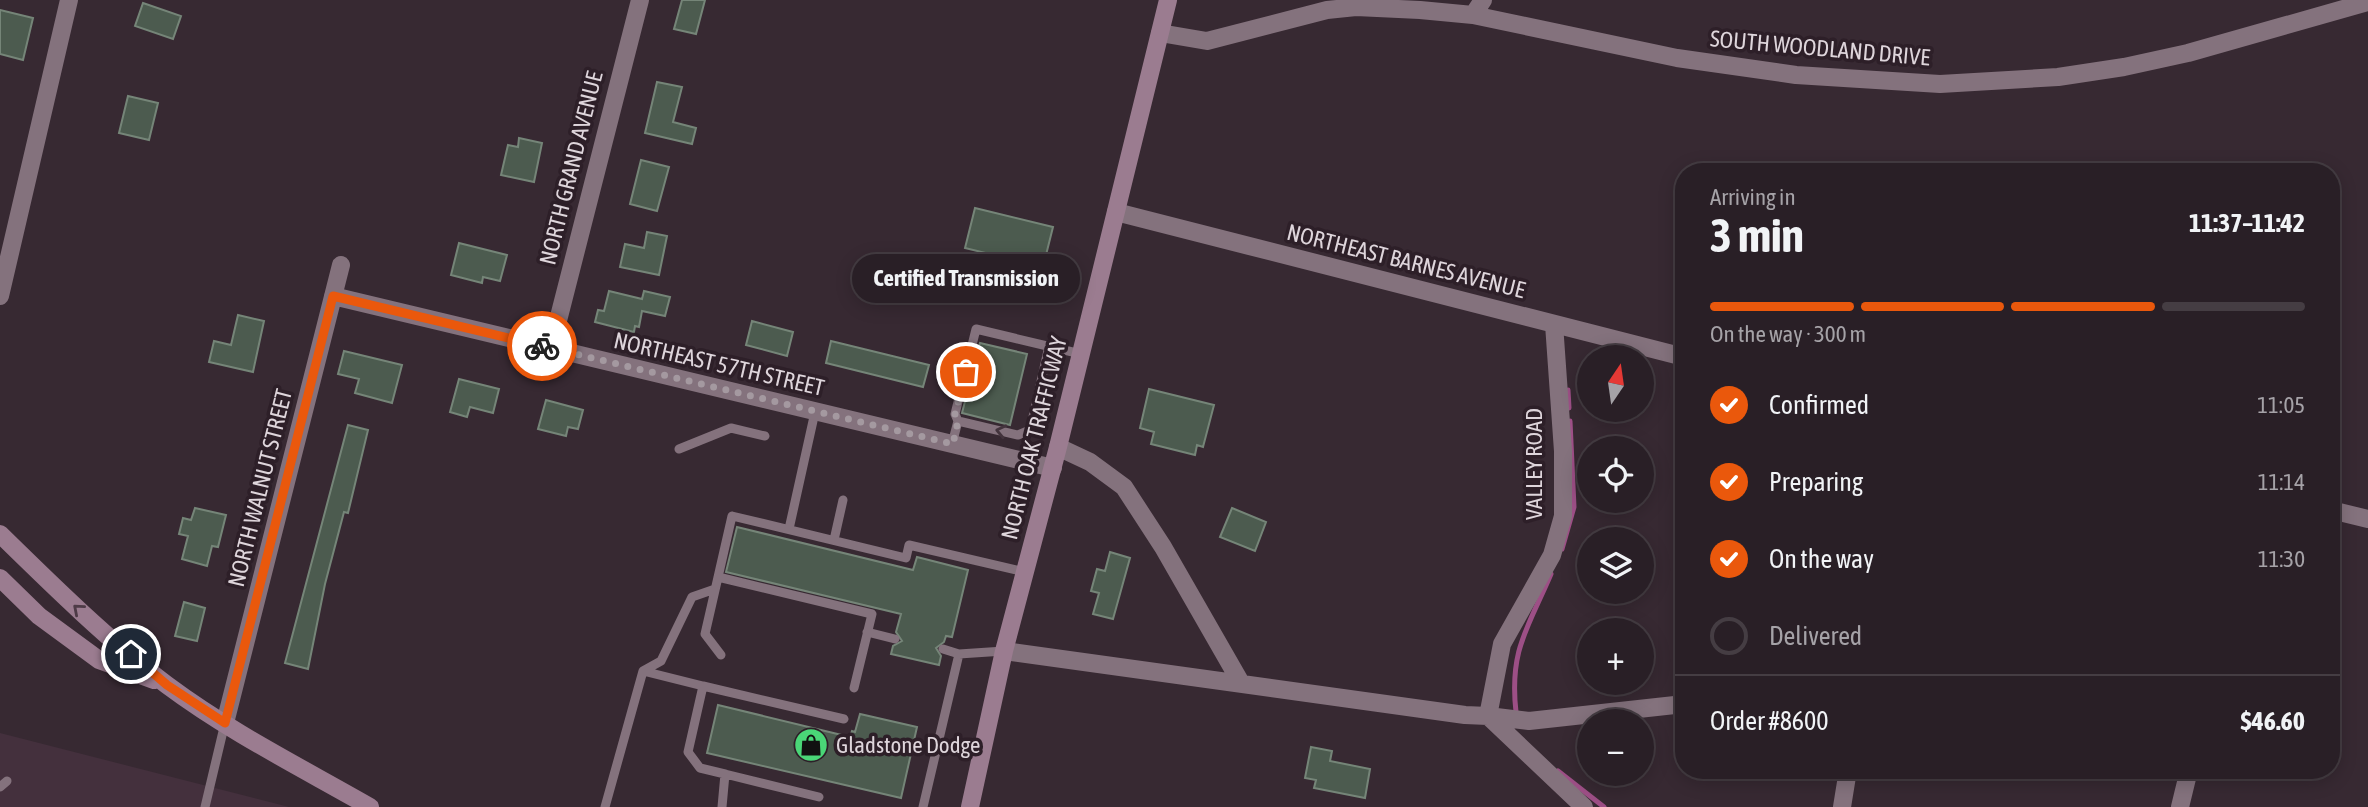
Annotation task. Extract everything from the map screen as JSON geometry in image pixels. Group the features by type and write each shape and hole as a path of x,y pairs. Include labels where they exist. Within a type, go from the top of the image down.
{"main road":[{"name":"NORTH OAK TRAFFICWAY","path":"970,807 1004,652 1053,468 1168,0"},
{"path":"0,534 59,592 167,685 225,723 370,807"},
{"path":"0,578 39,616 99,660 167,685"}],"street":[{"path":"0,296 4,256 69,0"},
{"name":"NORTH GRAND AVENUE","path":"551,348 640,0"},
{"name":"SOUTH WOODLAND DRIVE","path":"1160,33 1207,41 1327,10 1356,7 1478,7 1677,58 1796,75 1940,84 2045,79 2124,67 2188,53 2368,2"},
{"name":"NORTHEAST BARNES AVENUE","path":"1116,212 1675,354"},
{"name":"NORTH WALNUT STREET","path":"225,723 341,265"},
{"name":"NORTHEAST 57TH STREET","path":"333,296 1053,468"},
{"name":"VALLEY ROAD","path":"1488,716 1502,644 1552,555 1563,516 1563,451 1554,324"},
{"path":"1058,447 1090,462 1124,488 1177,570 1241,683"},
{"path":"2340,512 2368,519"},
{"path":"1004,652 1529,721 1675,705"},
{"path":"1488,716 1584,807"},
{"path":"1842,807 1847,779"},
{"path":"2180,807 2187,779"}],"lane":[{"path":"953,444 958,421 955,414 976,329 1081,354"},
{"path":"958,421 1018,435 1030,430 1049,346"},
{"path":"789,529 816,412"},
{"path":"679,449 731,428 765,436"},
{"path":"834,540 843,500"},
{"path":"721,655 705,634 732,516 906,558 909,545 1025,572"},
{"path":"718,577 872,614 854,688"},
{"path":"605,807 643,671 661,661 692,597 715,589"},
{"path":"867,632 895,639"},
{"path":"943,649 959,654 1004,652"},
{"path":"923,807 959,654"},
{"path":"643,671 844,719"},
{"path":"703,686 688,752 700,768 819,797"},
{"path":"205,807 225,723"},
{"path":"722,807 725,774"}],"shaded area":[{"path":"0,733 289,807 0,807"}],"building":[{"path":"682,0 705,0 696,34 674,29"},
{"path":"143,3 181,16 173,39 135,26"},
{"path":"0,10 33,18 23,60 0,54"},
{"path":"657,82 682,87 673,122 696,128 692,144 645,133"},
{"path":"128,96 158,103 149,140 119,133"},
{"path":"519,138 542,143 534,182 501,175 508,145 518,147"},
{"path":"641,160 669,167 657,211 630,204"},
{"path":"975,208 1053,227 1043,267 965,248"},
{"path":"647,232 667,236 659,275 620,267 625,244 644,248"},
{"path":"459,243 507,255 500,281 483,277 482,283 451,275"},
{"path":"609,291 642,299 644,291 670,297 665,316 642,311 639,327 635,326 634,332 595,322 598,310 604,311"},
{"path":"238,315 264,321 253,372 209,362 214,341 231,345"},
{"path":"752,321 793,332 787,356 746,345"},
{"path":"831,341 929,365 923,387 826,363"},
{"path":"980,343 1027,354 1010,425 962,413"},
{"path":"344,351 402,365 392,403 355,393 359,379 338,374"},
{"path":"459,379 499,389 493,413 470,407 467,417 450,412"},
{"path":"1149,389 1214,405 1203,447 1197,445 1195,455 1151,444 1154,432 1140,428"},
{"path":"546,400 583,410 578,429 568,427 566,436 538,429"},
{"path":"348,425 368,430 348,513 344,512 325,584 308,669 285,663"},
{"path":"195,508 226,515 218,547 212,546 207,566 182,559 188,536 179,534 183,518 191,520"},
{"path":"1232,508 1266,522 1255,551 1220,537"},
{"path":"737,527 913,570 917,557 968,570 952,637 946,636 944,642 936,648 941,656 939,665 891,654 893,646 902,641 896,632 901,614 726,572"},
{"path":"1110,552 1130,558 1113,619 1093,614 1099,593 1091,591 1097,569 1105,571"},
{"path":"184,602 205,608 197,641 175,636"},
{"name":"Gladstone Dodge","path":"718,705 850,737 852,731 855,732 860,714 917,727 901,798 707,753"},
{"path":"1311,747 1332,751 1330,761 1370,769 1365,798 1314,788 1316,780 1305,778"}],"waterway":[{"path":"1568,390 1569,408"},
{"path":"1562,549 1574,507 1570,421"},
{"path":"1516,712 1515,672 1518,655 1551,574"},
{"path":"1558,771 1604,807"}],"way so far":[{"path":"542,346 953,444 958,421 955,414 966,372"}],"place":[{"name":"Certified Transmission","path":"966,372"},
{"name":"Gladstone Dodge","path":"811,745"}],"route":[{"path":"131,654 167,685 225,723 333,296 542,346"}]}
